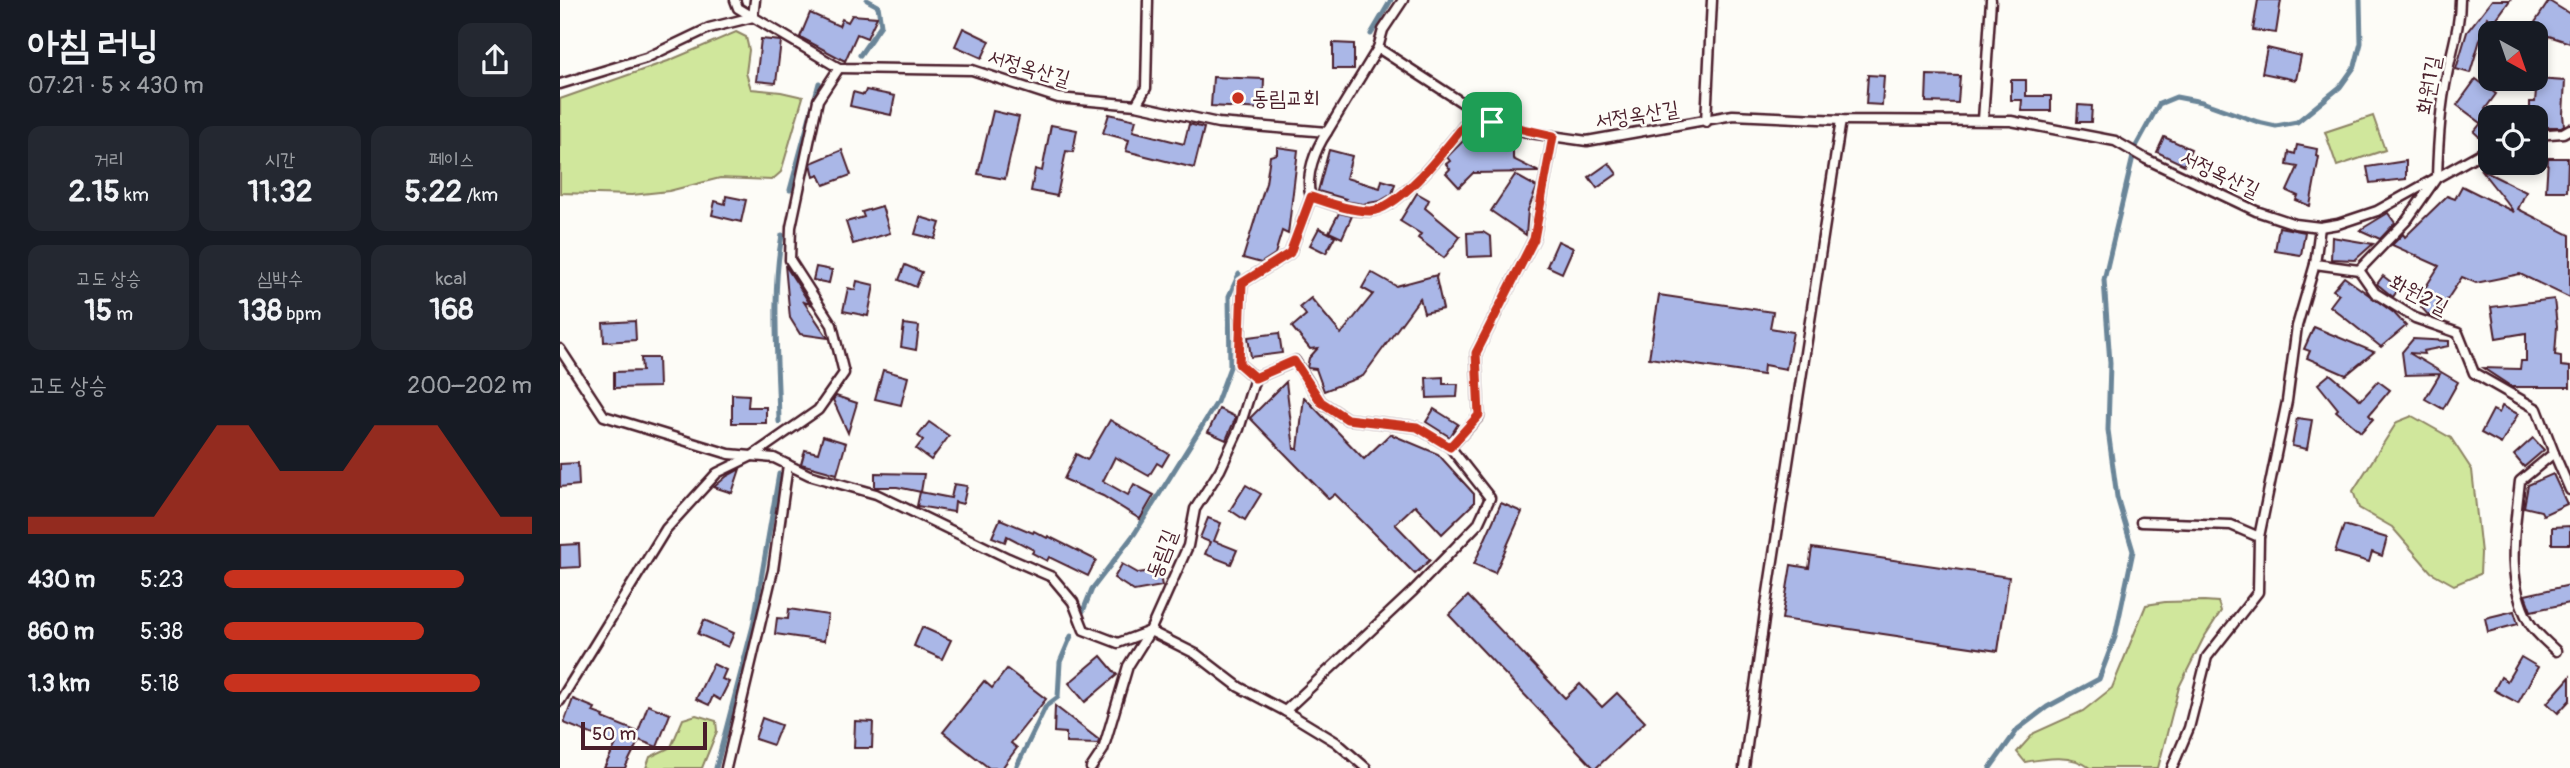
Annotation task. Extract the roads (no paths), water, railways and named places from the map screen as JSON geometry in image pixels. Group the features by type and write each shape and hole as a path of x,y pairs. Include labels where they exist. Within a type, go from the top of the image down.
{"lane":[{"name":"서정옥산길","path":"735,0 738,9 839,68 972,71 1058,98 1136,105 1218,123 1328,132"},
{"path":"560,84 646,58 709,28 752,17 755,0"},
{"path":"1136,105 1146,88 1148,0"},
{"path":"1285,711 1413,591 1478,524 1490,498 1450,447 1417,427 1347,419 1321,402 1294,361 1255,378 1239,364 1242,283 1290,253 1311,197 1308,189 1316,148 1378,48 1383,30 1403,0"},
{"path":"1706,122 1713,0"},
{"path":"1983,120 1991,0"},
{"name":"화원1길","path":"2437,177 2446,76 2460,18 2460,0"},
{"name":"서정옥산길","path":"1378,48 1492,122 1553,136 1587,141 1734,115 1841,120 2011,121 2115,141 2146,159 2256,211 2295,224 2320,227 2377,211 2478,155"},
{"path":"560,701 666,529 716,473 752,456 818,410 844,373 832,325 790,260 791,227 818,100 839,68"},
{"path":"1311,197 1372,211 1398,200 1476,111"},
{"path":"1744,768 1765,612 1841,120"},
{"path":"2548,134 2563,133 2570,129"},
{"path":"1450,447 1479,415 1476,353 1534,239 1553,136"},
{"name":"화원2길","path":"2437,177 2407,220 2359,271 2375,293 2415,318 2458,333 2474,373 2537,409 2570,491"},
{"path":"2172,768 2189,728 2207,657 2258,592 2259,537 2287,401 2297,326 2315,264 2320,227"},
{"path":"2315,264 2359,271"},
{"path":"560,349 604,416 729,454 774,458 809,475 876,494 1052,577 1073,602 1084,630 1118,643 1150,631 1196,654 1239,687 1336,742 1366,768"},
{"name":"동림길","path":"1091,768 1103,750 1128,666 1150,631 1188,547 1195,509 1220,470 1239,429 1255,378"},
{"path":"2554,453 2520,481 2512,549 2517,595 2530,624 2556,650"},
{"path":"726,768 773,570 788,465"},
{"path":"2141,522 2231,525 2259,537"}],"waterway":[{"path":"860,55 881,25 878,6 867,0"},
{"path":"1371,34 1391,0"},
{"path":"1990,768 2018,729 2047,707 2099,679 2115,637 2133,551 2117,497 2108,430 2110,363 2104,280 2135,148 2159,104 2176,97 2202,102 2276,126 2297,122 2340,87 2355,66 2361,43 2360,0"},
{"path":"790,190 819,83"},
{"path":"779,422 776,305 782,235"},
{"path":"1083,611 1092,589 1135,533 1217,402 1230,367 1229,296 1239,274"},
{"path":"716,768 753,626 779,474"},
{"path":"1016,768 1046,706 1058,697 1060,662 1071,636"}],"place":[{"name":"동림교회","path":"1238,98"}]}
